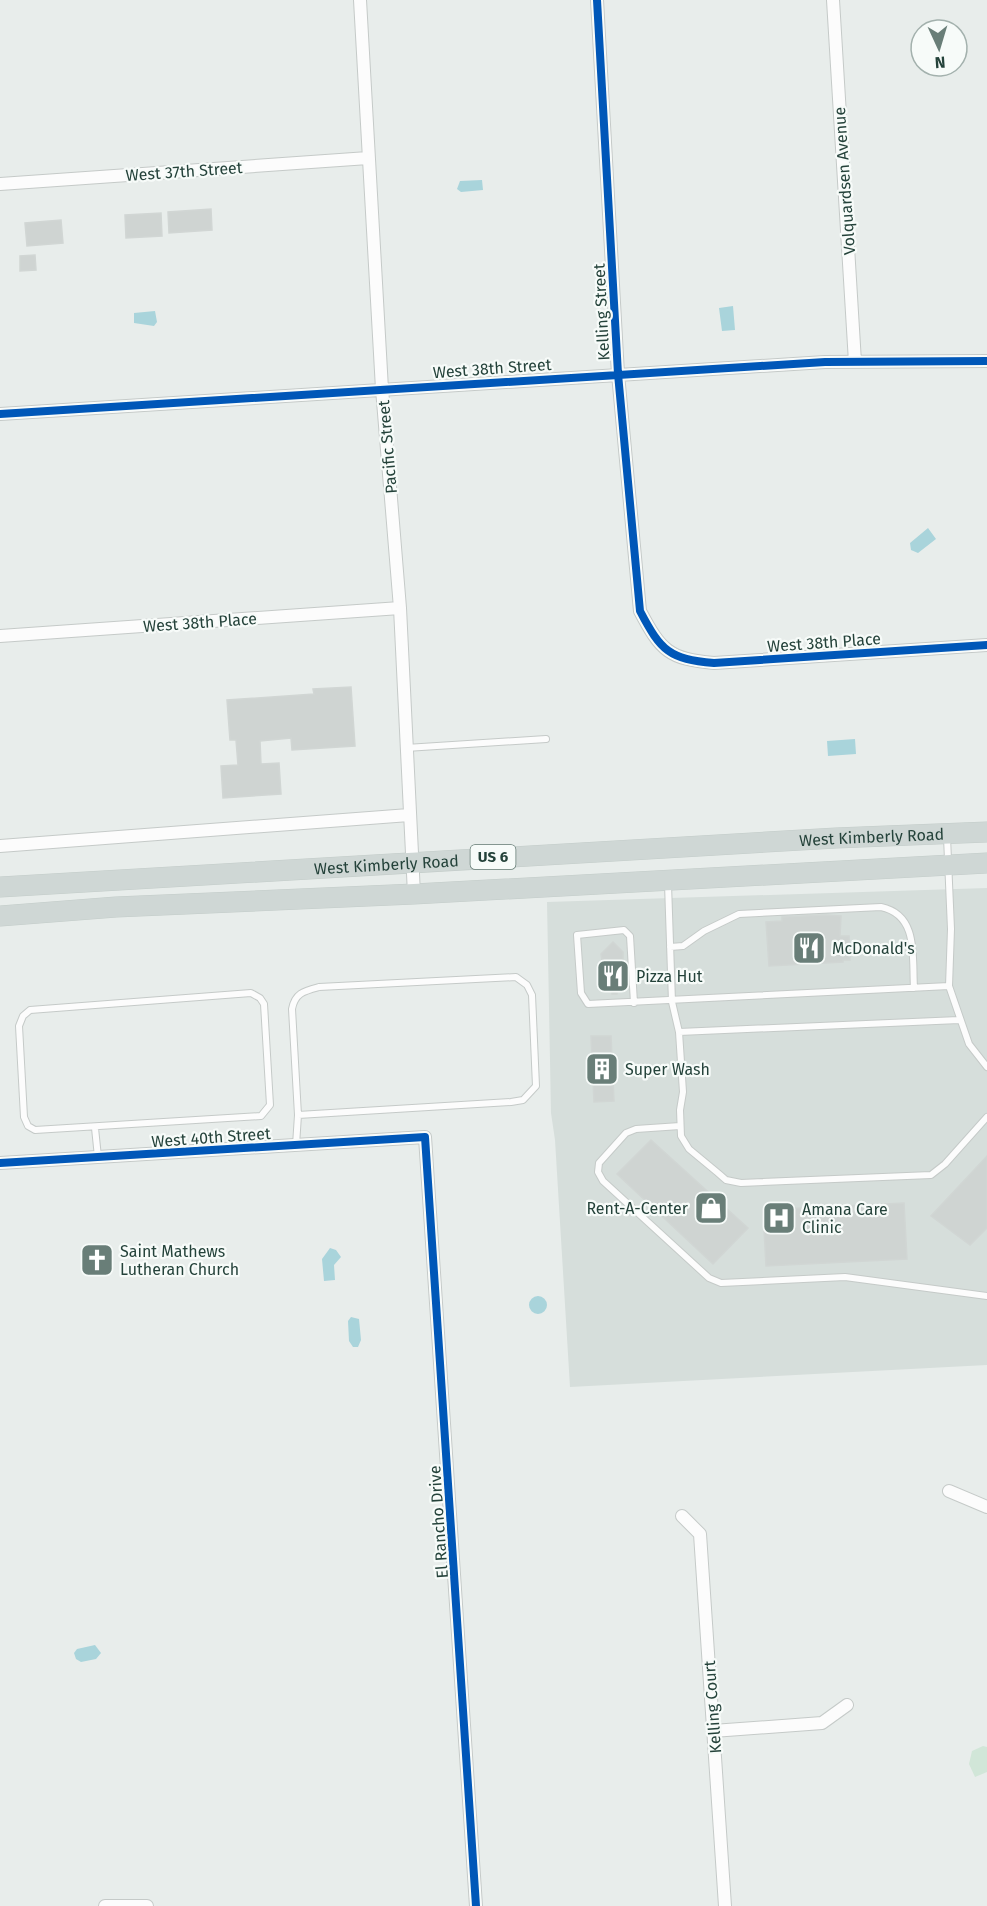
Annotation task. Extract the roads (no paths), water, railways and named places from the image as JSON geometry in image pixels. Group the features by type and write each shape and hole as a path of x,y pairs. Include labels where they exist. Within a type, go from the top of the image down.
{"main road":[{"name":"West Kimberly Road","path":"0,887 412,862 987,832"},
{"name":"West Kimberly Road","path":"0,916 116,907 414,894 987,863"}],"street":[{"name":"Pacific Street","path":"360,0 382,389 400,608 414,894"},
{"name":"Kelling Street","path":"597,0 618,374 640,611 651,632 666,650"},
{"name":"Volquardsen Avenue","path":"833,0 855,362"},
{"name":"West 37th Street","path":"0,184 368,158"},
{"name":"West 38th Street","path":"0,414 618,374 855,362 987,361"},
{"name":"West 38th Place","path":"0,636 400,608"},
{"name":"West 38th Place","path":"666,650 683,660 714,663 987,645"},
{"path":"0,846 409,815"},
{"name":"West 40th Street","path":"0,1163 425,1137"},
{"name":"El Rancho Drive","path":"425,1137 476,1906"},
{"path":"949,1491 987,1508"},
{"name":"Kelling Court","path":"682,1516 700,1534 725,1906"},
{"path":"713,1731 822,1723 848,1705"},
{"path":"105,1906 147,1906"}],"lane":[{"path":"406,748 546,739"},
{"path":"947,834 949,986 969,1044 987,1067"},
{"path":"668,880 672,1002 679,1032 683,1092 680,1126 683,1142 726,1180 741,1183 931,1175 945,1164 987,1117"},
{"path":"670,946 683,946 704,931 739,914 881,907 901,915 908,924 914,988"},
{"path":"634,1003 630,936 624,930 577,934 581,993 588,1004 634,1003 672,1002 949,986"},
{"path":"296,1145 298,1115 292,1009 293,1001 300,992 319,987 501,977 516,977 527,985 532,995 536,1086 523,1100 298,1115"},
{"path":"251,993 261,998 264,1004 270,1105 261,1116 95,1128 35,1130 28,1126 24,1117 19,1026 23,1016 30,1010 251,993"},
{"path":"679,1032 959,1020"},
{"path":"680,1126 636,1129 626,1133 599,1163 598,1172 603,1181 709,1278 721,1283 845,1277 987,1296"},
{"path":"95,1128 98,1158"}],"water":[{"path":"482,180 483,190 461,192 457,189 460,181"},
{"path":"733,306 735,330 722,331 719,308"},
{"path":"155,311 157,322 154,326 134,323 134,313"},
{"path":"928,528 936,539 918,553 911,550 910,543"},
{"path":"855,739 856,754 828,756 827,741"},
{"path":"330,1248 336,1250 341,1257 334,1265 335,1280 324,1281 322,1259"},
{"path":"534,1296 542,1296 547,1301 545,1312 534,1314 529,1309 529,1301"},
{"path":"351,1317 359,1319 361,1340 358,1347 353,1347 349,1341 348,1321"},
{"path":"95,1645 101,1653 96,1659 81,1662 76,1659 74,1653 77,1649"}],"place":[{"name":"McDonald's","path":"809,948"},
{"name":"Pizza Hut","path":"613,976"},
{"name":"Super Wash","path":"602,1069"},
{"name":"Rent-A-Center","path":"711,1208"},
{"name":"Amana Care Clinic","path":"779,1218"},
{"name":"Saint Mathews Lutheran Church","path":"97,1260"}]}
